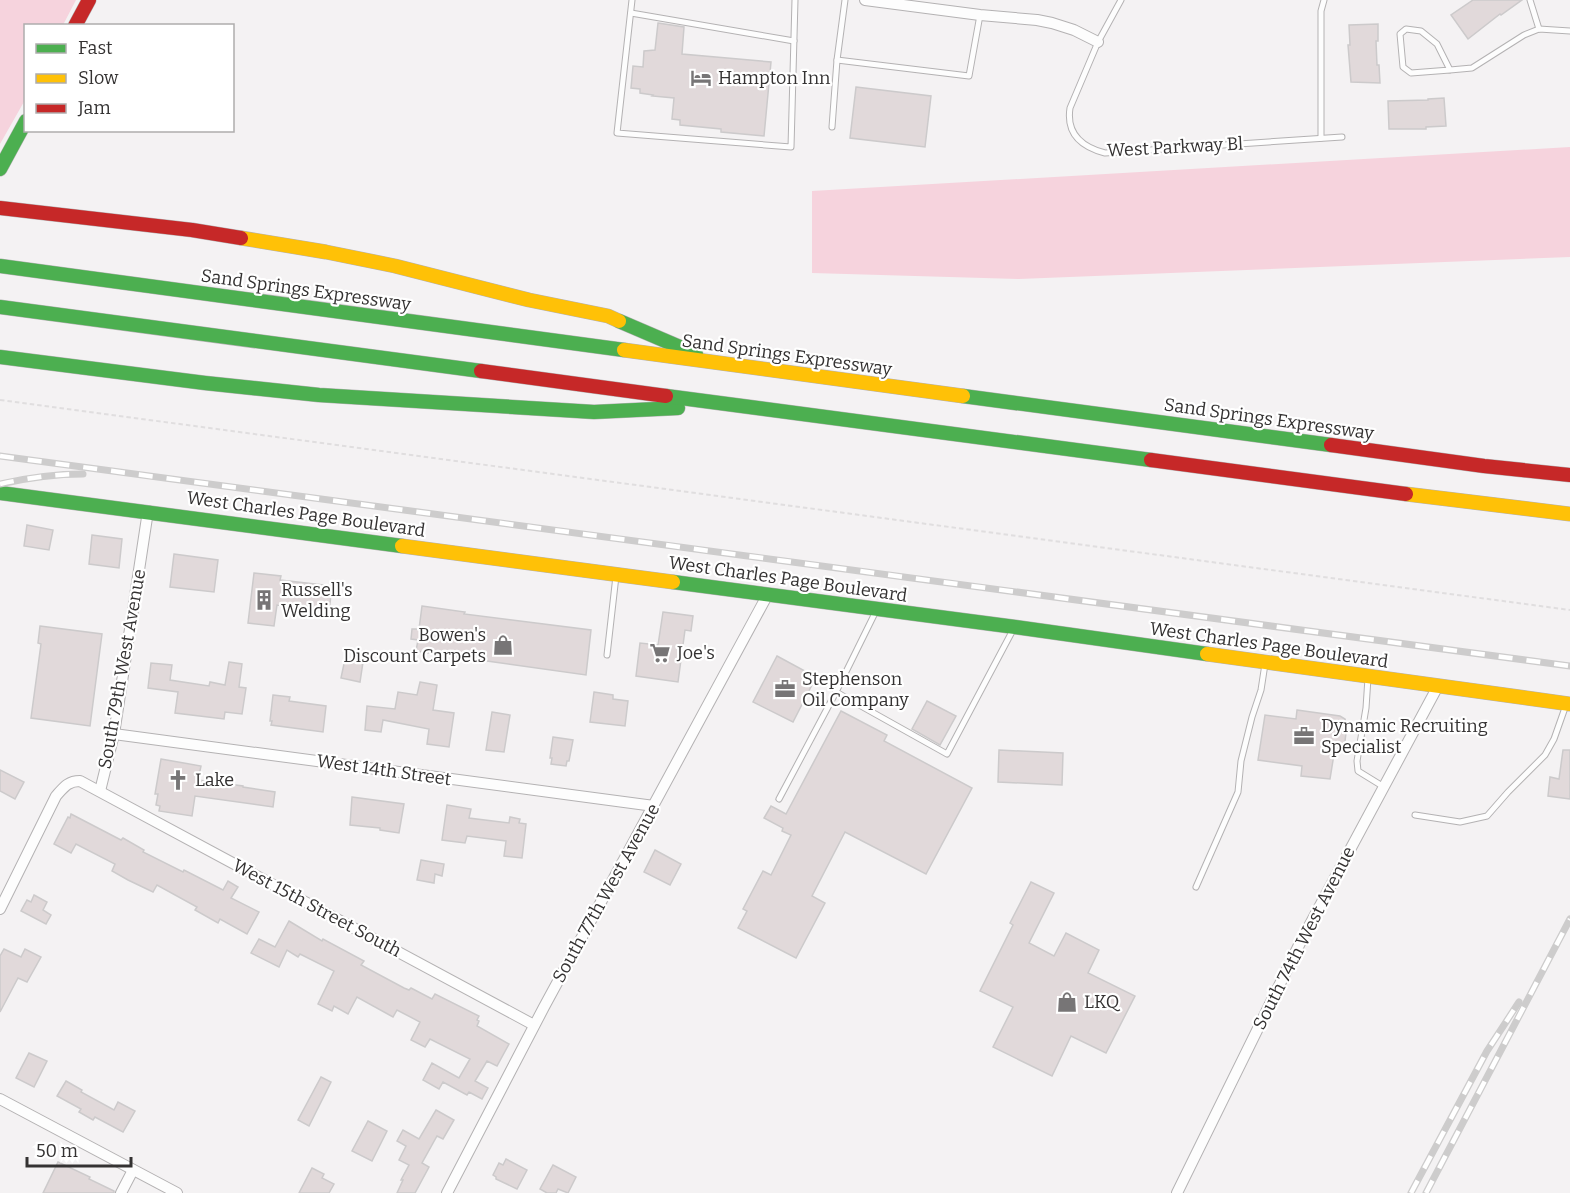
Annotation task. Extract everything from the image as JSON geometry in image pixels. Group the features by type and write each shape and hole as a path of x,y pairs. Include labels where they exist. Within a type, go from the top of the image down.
{"main road":[{"path":"76,24 88,0"},
{"path":"0,170 24,125"},
{"path":"0,208 192,230 396,266 529,300 608,316 717,364"},
{"name":"Sand Springs Expressway","path":"0,266 717,364 1484,466 1570,475"},
{"path":"0,307 725,405 1570,514"},
{"path":"0,357 205,383 331,395 594,412 725,405"},
{"name":"West Charles Page Boulevard","path":"0,493 1015,627 1568,703"}],"street":[{"path":"865,0 1052,23 1074,30 1098,42"},
{"name":"South 79th West Avenue","path":"0,909 57,795 66,784 80,781 100,791 114,734 148,511"},
{"name":"South 77th West Avenue","path":"447,1193 534,1025 768,594"},
{"name":"South 74th West Avenue","path":"1177,1193 1301,941 1438,686"},
{"name":"West 14th Street","path":"114,734 654,806"},
{"name":"West 15th Street South","path":"100,791 534,1025"},
{"path":"0,1099 177,1193"},
{"path":"121,1193 133,1170"}],"lane":[{"path":"632,0 617,133 790,147 795,0"},
{"path":"832,127 837,60 845,0"},
{"name":"West Parkway Bl","path":"1121,0 1098,42 1070,108 1068,117 1073,133 1085,146 1105,153 1342,137"},
{"path":"1321,138 1321,10 1324,0"},
{"path":"1530,0 1539,29"},
{"path":"631,13 794,41"},
{"path":"837,60 969,76 980,15"},
{"path":"1450,70 1437,44 1421,31 1406,29 1400,34 1403,68 1411,72 1450,70 1472,68 1524,35 1539,29 1570,31"},
{"path":"607,656 616,574"},
{"path":"779,799 878,609"},
{"path":"836,692 947,754 1015,627"},
{"path":"1196,887 1238,792 1241,761 1261,690 1265,663"},
{"path":"1368,676 1366,708 1357,761 1358,771 1384,787"},
{"path":"1415,815 1460,822 1487,816 1545,755 1568,703"}],"path":[{"path":"0,400 1570,610"}],"shaded area":[{"path":"0,0 76,0 64,24 24,24 24,102 0,144"},
{"path":"1570,147 1570,257 1019,279 812,273 812,191"}],"building":[{"path":"1473,0 1522,0 1468,39 1451,15"},
{"name":"Hampton Inn","path":"658,23 684,27 682,54 771,62 764,136 680,125 680,120 672,119 674,98 652,96 640,93 640,89 631,88 633,66 643,67 644,51 655,50"},
{"path":"1378,24 1378,41 1376,41 1380,83 1351,82 1349,25"},
{"path":"856,87 931,96 925,147 850,138"},
{"path":"1444,98 1446,126 1426,127 1426,129 1389,129 1388,101"},
{"path":"27,525 53,530 49,550 24,546"},
{"path":"92,535 122,539 119,568 89,564"},
{"path":"174,554 218,560 214,592 170,587"},
{"path":"254,573 281,576 280,580 332,586 329,612 277,605 274,626 248,623"},
{"name":"Bowen's Discount Carpets","path":"422,606 465,612 464,614 591,630 586,675 416,651 418,640 411,639 412,629 419,629"},
{"path":"663,612 693,616 691,631 685,630 678,682 636,676 640,643 658,645"},
{"path":"40,626 102,634 90,726 31,718 41,644 38,643"},
{"name":"Stephenson Oil Company","path":"777,656 816,677 793,722 753,702"},
{"path":"345,659 363,662 360,682 341,678"},
{"path":"229,662 242,664 239,687 246,688 242,714 225,712 224,719 175,713 178,692 148,688 151,663 172,665 170,680 209,686 210,682 225,685"},
{"path":"420,682 437,685 433,710 454,713 449,747 427,744 429,729 383,720 381,732 365,730 367,706 395,709 398,692 417,695"},
{"path":"594,692 613,695 613,699 628,701 625,726 590,722"},
{"path":"273,695 290,697 289,701 326,706 323,732 271,725"},
{"path":"927,701 956,716 940,745 912,729"},
{"name":"Dynamic Recruiting Specialist","path":"1297,710 1340,716 1345,719 1347,725 1344,749 1335,748 1330,779 1301,776 1302,766 1258,760 1265,715 1296,719"},
{"path":"841,711 887,735 884,741 972,788 926,874 845,832 812,896 825,903 796,958 738,928 747,911 743,909 763,871 771,875 791,835 764,818 771,806 786,814"},
{"path":"492,712 510,715 504,752 486,750"},
{"path":"553,737 573,740 566,766 551,764"},
{"path":"999,750 1063,753 1062,785 998,782"},
{"path":"1563,750 1570,750 1570,799 1548,796 1550,777 1559,779"},
{"name":"Lake","path":"161,759 201,766 198,780 275,792 273,807 195,796 192,816 159,811 160,806 156,805 158,794 155,794"},
{"path":"0,770 24,782 15,799 0,791"},
{"path":"352,797 404,804 399,833 380,830 380,828 350,825"},
{"path":"447,805 471,809 469,818 509,823 510,817 520,819 519,823 526,824 522,858 504,856 506,841 467,836 465,843 442,840"},
{"path":"71,814 223,890 228,881 238,887 231,898 259,912 247,934 220,919 218,923 195,910 197,907 157,885 153,892 128,880 112,871 115,864 76,844 71,853 54,844"},
{"path":"655,850 681,864 670,885 644,872"},
{"path":"421,860 444,864 442,876 435,874 434,883 417,880"},
{"name":"LKQ","path":"1031,882 1054,893 1029,943 1054,956 1066,933 1099,950 1088,973 1135,996 1106,1053 1071,1036 1052,1076 993,1047 1013,1007 980,991 1013,925 1010,923"},
{"path":"34,895 47,902 43,910 51,915 46,924 21,911 27,900 31,902"},
{"path":"289,921 322,941 323,939 364,961 361,965 404,988 409,990 411,988 432,999 435,994 479,1016 477,1026 509,1044 497,1066 487,1061 475,1081 488,1088 482,1099 469,1092 467,1095 443,1082 439,1089 423,1080 432,1063 459,1078 470,1059 430,1039 425,1047 411,1040 420,1022 397,1010 393,1017 357,997 348,1014 334,1006 332,1011 318,1004 334,971 300,954 298,957 287,950 279,967 251,953 259,939 275,947"},
{"path":"4,949 21,957 25,949 41,957 27,982 18,978 0,1012 0,956"},
{"path":"29,1053 47,1061 34,1087 16,1078"},
{"path":"321,1077 331,1082 309,1126 298,1120"},
{"path":"66,1081 114,1110 118,1102 135,1111 123,1132 95,1117 93,1120 79,1112 81,1109 57,1096"},
{"path":"436,1110 454,1120 443,1139 437,1136 422,1163 429,1167 415,1193 397,1193 409,1165 399,1160 406,1146 397,1141 403,1130 419,1139"},
{"path":"368,1121 387,1131 372,1161 352,1151"},
{"path":"506,1159 527,1170 517,1189 496,1179 493,1175 499,1163 503,1165"},
{"path":"58,1162 90,1177 89,1179 114,1193 43,1193"},
{"path":"553,1165 576,1177 568,1193 558,1189 556,1193 547,1193 540,1189"},
{"path":"312,1168 324,1174 322,1178 334,1184 329,1193 299,1193"}],"railway":[{"path":"0,456 1570,666"},
{"path":"0,484 41,477 83,474"},
{"path":"1426,1193 1570,919"},
{"path":"1411,1193 1487,1051 1519,1002"}],"traffic: fast":[{"path":"0,169 24,125"},
{"path":"0,266 624,350"},
{"path":"0,307 481,371"},
{"path":"619,321 696,354"},
{"path":"0,357 319,395 594,412 678,408"},
{"path":"666,396 1151,460"},
{"path":"963,396 1331,445"},
{"path":"0,493 402,546"},
{"path":"673,582 1207,654"}],"traffic: slow":[{"path":"241,238 395,266 529,300 608,316 619,321"},
{"path":"624,350 963,396"},
{"path":"1406,494 1570,514"},
{"path":"402,546 673,582"},
{"path":"1207,654 1570,704"}],"traffic: jam":[{"path":"76,24 89,0"},
{"path":"0,208 192,230 241,238"},
{"path":"481,371 666,396"},
{"path":"1331,445 1570,475"},
{"path":"1151,460 1406,494"}],"place":[{"name":"Hampton Inn","path":"701,78"},
{"name":"Russell's Welding","path":"264,600"},
{"name":"Bowen's Discount Carpets","path":"503,645"},
{"name":"Joe's","path":"660,653"},
{"name":"Stephenson Oil Company","path":"785,689"},
{"name":"Dynamic Recruiting Specialist","path":"1304,736"},
{"name":"Lake","path":"178,780"},
{"name":"LKQ","path":"1067,1002"}]}
